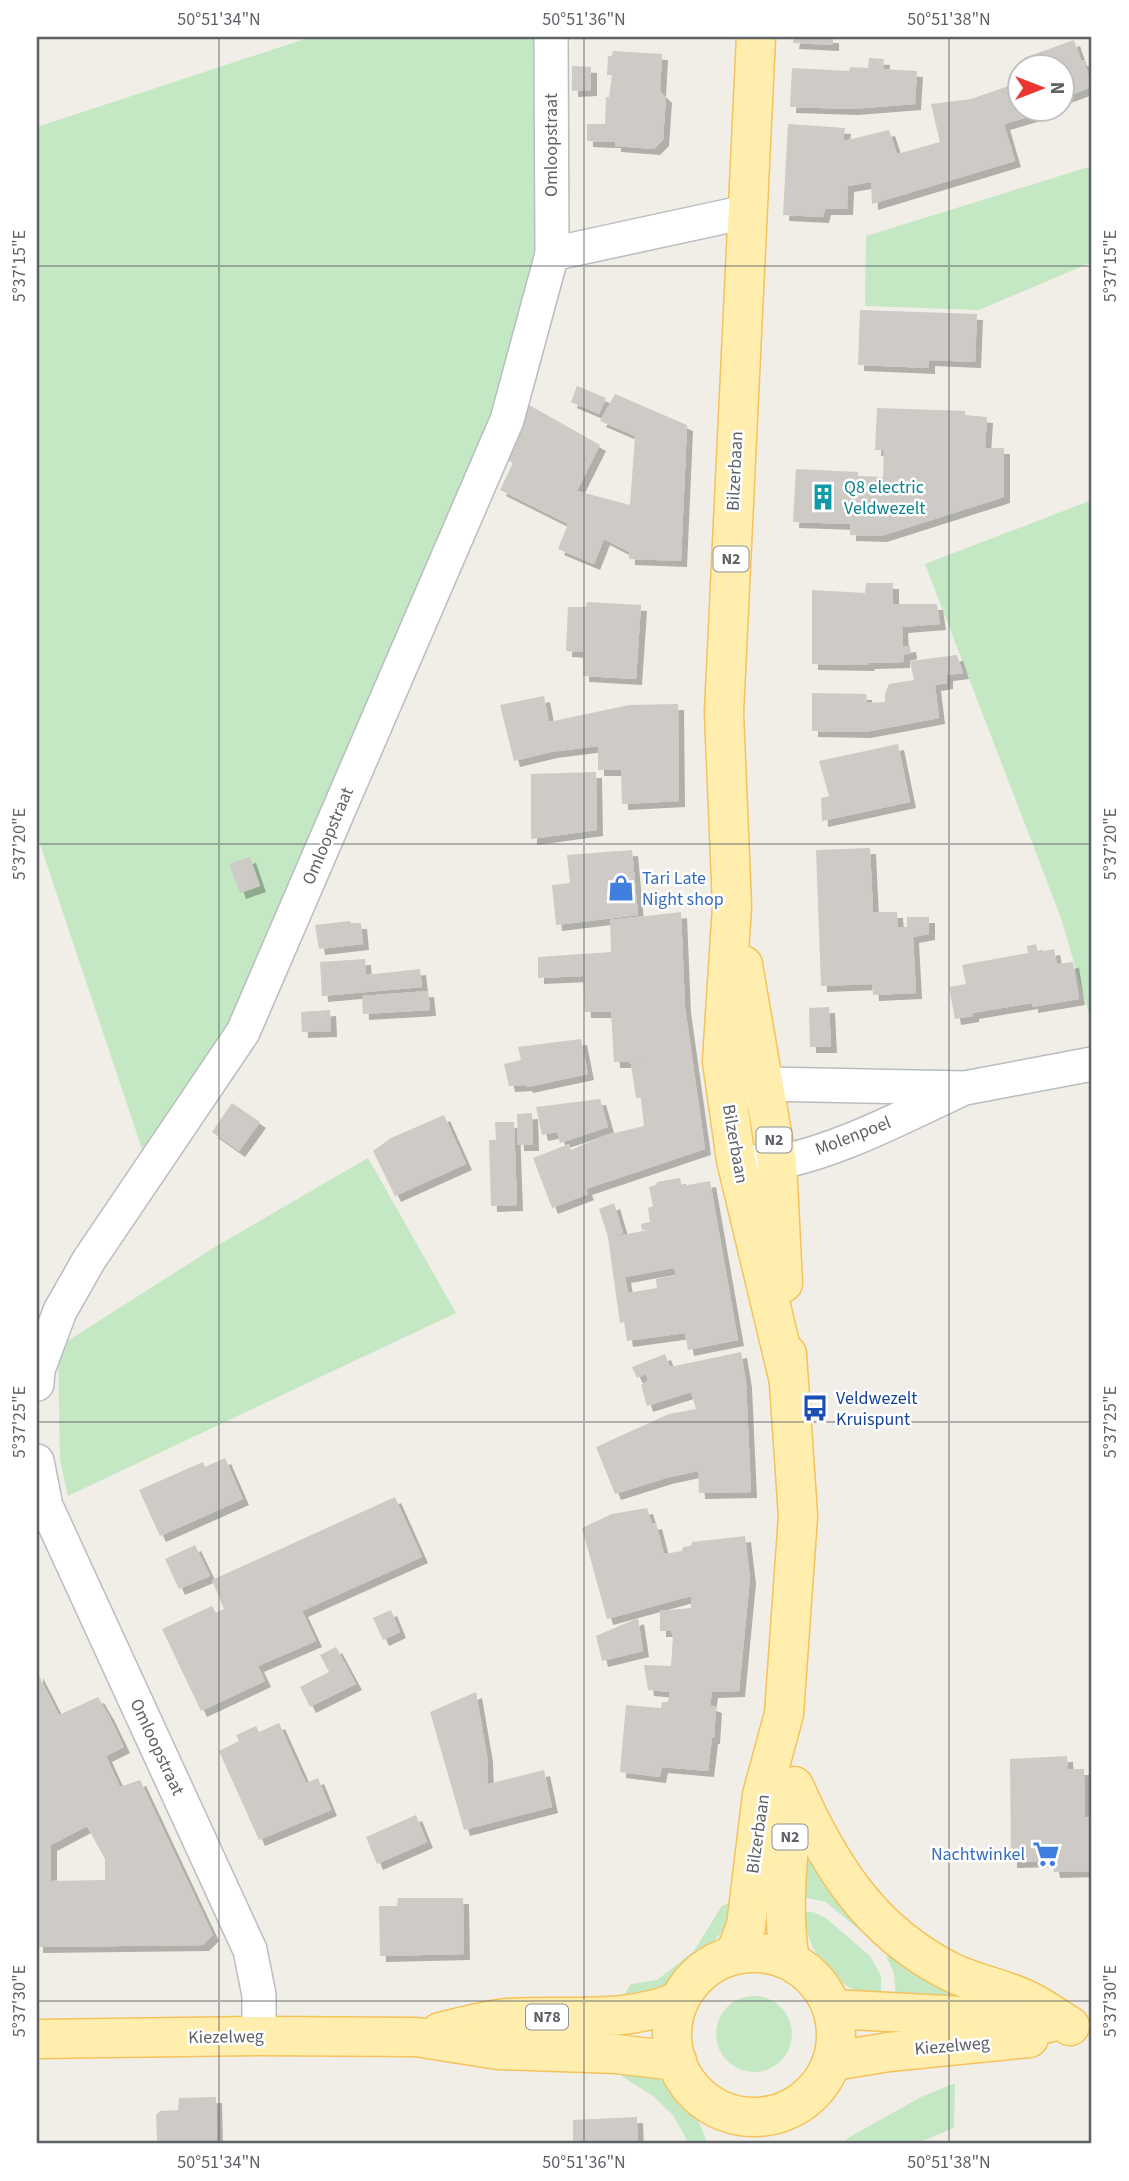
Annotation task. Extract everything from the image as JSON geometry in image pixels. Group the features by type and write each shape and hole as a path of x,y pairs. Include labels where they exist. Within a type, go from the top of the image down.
{"main road":[{"name":"Bilzerbaan","path":"756,37 724,713 732,906 722,1061 736,1160 788,1377"},
{"name":"Bilzerbaan","path":"732,906 777,1162 798,1517 784,1714 762,1795 746,1926 735,1954"},
{"name":"Bilzerbaan","path":"784,1714 794,1786 785,1922 790,1960"},
{"path":"794,1786 828,1856 858,1899 890,1932 914,1951 952,1973 1029,2000 1081,2026"},
{"path":"735,1954 763,1954 790,1960 814,1979 832,2009 836,2031 833,2061 820,2085 773,2129 748,2117 722,2128 682,2077 673,2034 679,2001 696,1976 709,1965 735,1954"},
{"name":"Kiezelweg","path":"416,2037 506,2018 615,2017 656,2011 679,2001"},
{"name":"Kiezelweg","path":"832,2009 1023,2019 1081,2026"},
{"name":"Kiezelweg","path":"833,2061 889,2052 1025,2039 1081,2026"},
{"name":"Kiezelweg","path":"37,2039 416,2037 498,2050 615,2054 677,2061"}],"street":[{"name":"Omloopstraat","path":"37,1384 38,1370 60,1311 89,1260 243,1032 507,420 552,254 551,37"},
{"path":"552,254 746,212"},
{"name":"Molenpoel","path":"727,1093 765,1084 965,1088 1092,1064"},
{"name":"Molenpoel","path":"736,1160 777,1162 826,1148 895,1121 965,1088"},
{"name":"Omloopstraat","path":"37,1461 46,1506 250,1950 259,1995 259,2036"}],"green space":[{"path":"311,37 538,37 535,254 526,301 487,431 245,998 200,1078 145,1158 37,835 37,127"},
{"path":"1092,166 1092,262 979,310 865,306 866,236"},
{"path":"1092,500 1092,1024 1061,918 925,564"},
{"path":"368,1158 456,1313 68,1496 60,1460 58,1347 215,1247"},
{"path":"806,1838 876,1937 869,1938 826,1902 802,1897"},
{"path":"735,1903 728,1923 690,1966 654,1992 640,1998 621,2000 631,1984 657,1980 694,1951 721,1907"},
{"path":"802,1912 813,1912 827,1919 870,1956 881,1976 881,1998 851,1988 827,1969 811,1943"},
{"path":"887,1952 1025,2008 896,2000 894,1973"},
{"path":"754,1996 768,1999 781,2007 789,2020 792,2034 789,2048 781,2061 768,2069 754,2072 740,2069 727,2061 719,2048 716,2034 719,2020 727,2007 740,1999"},
{"path":"622,2066 655,2076 675,2091 692,2111 707,2144 689,2144 673,2115 653,2096 623,2077"},
{"path":"955,2083 954,2128 915,2144 841,2144 921,2097"}],"building":[{"path":"794,37 833,37 833,45 793,43"},
{"path":"1074,40 1081,60 1084,60 1092,87 1076,93 1076,52 1041,52"},
{"path":"613,51 662,54 660,91 666,97 663,140 654,149 615,146 615,142 587,141 587,124 605,124 606,97 609,97 612,75 607,75 608,56 612,56"},
{"path":"869,58 884,59 883,69 917,71 915,104 852,109 790,107 792,68 849,71 850,67 868,68"},
{"path":"572,66 591,67 591,90 572,91"},
{"path":"1006,87 1006,122 1011,122 1004,124 1015,161 872,204 871,182 848,186 847,209 825,209 823,217 783,215 788,124 845,128 843,141 889,130 897,154 940,142 931,104 971,99"},
{"path":"860,310 977,314 975,362 929,360 929,368 858,365"},
{"path":"577,386 606,398 599,414 571,402"},
{"path":"615,394 687,425 681,561 629,559 629,552 604,539 594,564 558,549 568,524 500,490 513,463 506,459 529,405 600,445 577,491 630,505 635,436 600,421"},
{"path":"877,408 965,411 965,415 987,417 985,448 1004,448 1004,497 881,536 850,535 850,524 793,522 796,469 858,472 858,476 883,477 884,450 875,450"},
{"path":"866,583 893,583 893,604 937,604 940,624 902,627 903,647 910,646 911,653 904,655 904,662 868,665 812,664 812,590 865,593"},
{"path":"587,602 641,605 636,679 583,676 583,652 566,651 568,607 586,607"},
{"path":"957,655 963,673 947,675 947,683 935,685 939,718 865,732 812,731 812,693 866,694 867,703 885,702 889,684 914,680 910,661"},
{"path":"544,696 549,722 629,705 678,704 679,801 622,804 621,770 598,770 598,746 551,752 514,761 500,705"},
{"path":"898,744 910,802 822,821 821,798 829,796 819,761"},
{"path":"596,772 597,830 531,839 531,774"},
{"path":"870,848 873,912 897,912 898,927 907,927 907,917 929,917 929,934 913,937 916,993 873,995 872,984 821,986 816,850"},
{"path":"632,850 638,915 556,925 552,885 570,883 567,855"},
{"path":"250,857 260,886 240,893 229,864"},
{"path":"681,912 685,1007 705,1149 586,1189 588,1194 552,1208 533,1158 569,1144 571,1150 606,1135 644,1126 641,1098 636,1098 631,1065 647,1062 614,1062 611,1012 585,1012 583,976 538,978 538,957 611,952 610,920"},
{"path":"350,921 361,923 363,944 319,949 315,925"},
{"path":"1036,944 1038,952 1054,949 1057,964 1073,962 1079,999 1032,1007 1032,1003 973,1013 973,1016 955,1019 949,987 966,984 962,965 1028,953 1027,946"},
{"path":"365,959 366,975 420,969 422,987 322,996 320,962"},
{"path":"428,991 430,1010 363,1014 362,996"},
{"path":"829,1007 831,1047 810,1047 809,1008"},
{"path":"330,1010 331,1031 302,1032 301,1012"},
{"path":"581,1039 588,1074 527,1087 509,1086 504,1064 521,1060 518,1047"},
{"path":"600,1099 608,1127 560,1143 557,1132 542,1135 536,1107"},
{"path":"232,1103 260,1122 239,1151 212,1132"},
{"path":"532,1113 533,1145 518,1145 517,1114"},
{"path":"444,1115 466,1164 395,1196 373,1151 391,1138"},
{"path":"495,1122 514,1122 517,1205 491,1206 489,1140 496,1140"},
{"path":"680,1178 682,1186 710,1181 738,1340 688,1350 685,1333 627,1341 624,1322 620,1323 608,1237 599,1209 614,1203 623,1233 612,1237 648,1230 642,1230 641,1224 650,1222 648,1208 653,1206 649,1187 657,1182","holes":["674,1268 676,1275 656,1279 657,1288 628,1293 625,1277"]},
{"path":"741,1352 746,1382 751,1492 699,1493 698,1471 615,1494 596,1447 669,1414 696,1409 691,1392 647,1406 641,1385 648,1380 646,1374 637,1378 632,1367 665,1354 670,1367"},
{"path":"225,1458 243,1499 160,1536 139,1490 203,1462 205,1467"},
{"path":"395,1497 422,1557 302,1611 316,1641 258,1666 265,1681 201,1711 162,1629 212,1606 216,1613 224,1609 212,1580"},
{"path":"647,1508 652,1524 656,1523 664,1554 682,1551 683,1547 691,1546 692,1542 745,1536 750,1578 739,1691 712,1692 710,1705 716,1707 708,1771 662,1767 660,1777 620,1772 626,1705 661,1708 662,1702 668,1702 670,1692 648,1690 644,1665 671,1666 673,1636 671,1631 660,1631 660,1611 691,1608 691,1596 607,1619 582,1528 612,1514"},
{"path":"195,1545 210,1576 179,1589 165,1559"},
{"path":"391,1610 400,1632 383,1640 373,1618"},
{"path":"638,1618 643,1651 602,1661 596,1636"},
{"path":"336,1647 356,1684 310,1707 300,1687 329,1672 320,1655"},
{"path":"37,1672 59,1715 98,1697 124,1747 106,1756 120,1787 140,1780 213,1935 203,1945 37,1947","holes":["87,1826 105,1859 105,1880 51,1881 51,1845"]},
{"path":"476,1692 487,1756 488,1784 544,1770 552,1807 464,1830 430,1712"},
{"path":"279,1723 306,1783 318,1778 331,1810 259,1840 219,1751 239,1741 236,1735 256,1726 259,1732"},
{"path":"1067,1756 1068,1769 1084,1769 1085,1817 1092,1817 1092,1871 1054,1872 1052,1861 1011,1862 1010,1759"},
{"path":"416,1815 427,1842 377,1864 366,1837"},
{"path":"398,1898 463,1898 464,1954 380,1956 379,1906 397,1906"},
{"path":"216,2097 217,2144 160,2143 157,2140 156,2115 160,2111 178,2110 179,2098"},
{"path":"637,2117 638,2144 573,2144 573,2120"}],"place":[{"name":"Q8 electric Veldwezelt","path":"823,497"},
{"name":"Tari Late Night shop","path":"621,888"},
{"name":"Veldwezelt Kruispunt","path":"815,1408"},
{"name":"Nachtwinkel","path":"1046,1854"}]}
